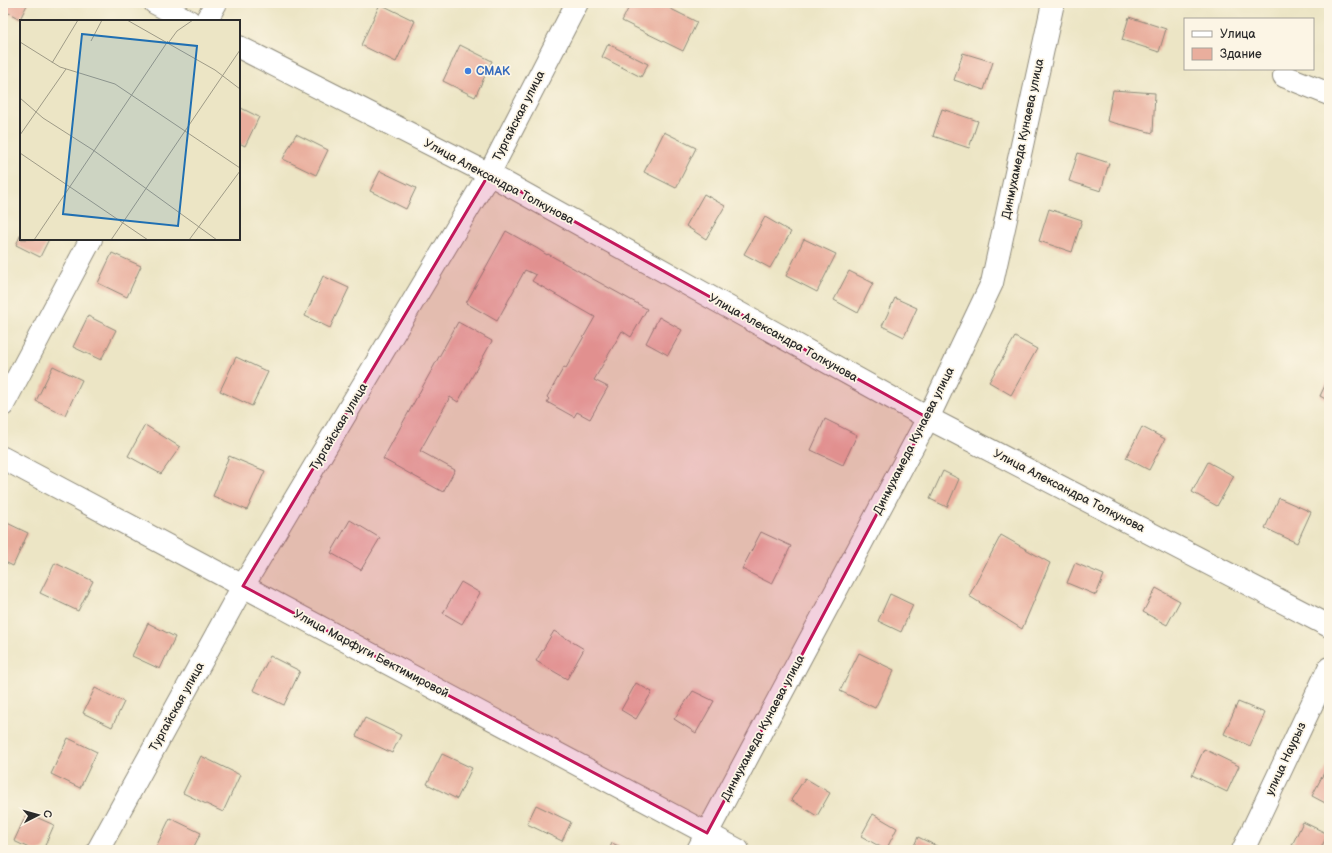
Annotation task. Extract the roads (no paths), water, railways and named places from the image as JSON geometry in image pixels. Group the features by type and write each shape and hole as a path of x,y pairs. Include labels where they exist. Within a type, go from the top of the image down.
{"street":[{"path":"155,3 187,20"},
{"path":"207,20 216,3"},
{"name":"Тургайская улица","path":"98,850 243,586 490,174 577,3"},
{"name":"Динмухамеда Кунаева улица","path":"703,841 928,418 992,283 1053,3"},
{"name":"Улица Александра Толкунова","path":"240,48 490,174 928,418 1329,626"},
{"path":"1284,76 1329,94"},
{"path":"3,405 90,240"},
{"name":"Улица Марфуги Бектимировой","path":"3,458 243,586 703,841 738,850"},
{"name":"улица Наурыз","path":"1243,850 1329,668"}],"place":[{"name":"СМАК","path":"468,71"}]}
